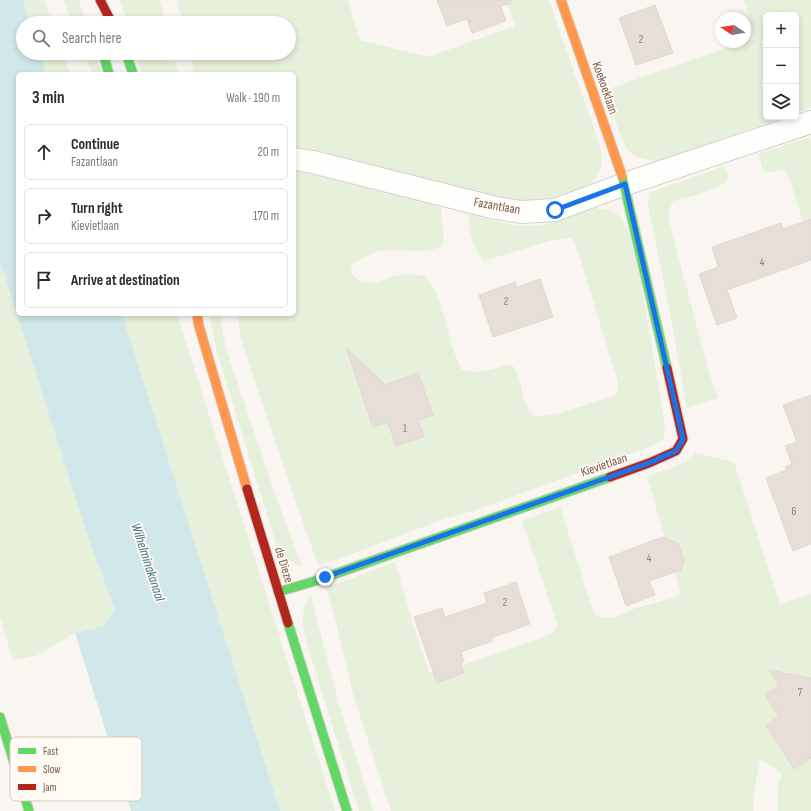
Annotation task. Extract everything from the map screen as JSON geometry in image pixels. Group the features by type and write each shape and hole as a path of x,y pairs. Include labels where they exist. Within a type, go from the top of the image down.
{"street":[{"path":"96,0 98,15"},
{"path":"100,0 108,16"},
{"name":"Koekoeklaan","path":"561,0 625,184"},
{"path":"105,60 108,72"},
{"path":"128,60 132,72"},
{"name":"Fazantlaan","path":"296,158 496,208 522,212 555,210 625,184 811,122"},
{"name":"Kievietlaan","path":"278,592 315,581 649,463 676,451 683,439 625,184"},
{"name":"de Dieze","path":"194,316 199,326"},
{"name":"de Dieze","path":"197,316 199,326 278,592 347,811"},
{"path":"0,717 3,738 10,758"},
{"path":"25,801 29,811"}],"green space":[{"path":"23,0 44,0 50,16 28,16"},
{"path":"63,0 79,0 84,16 69,16"},
{"path":"120,0 160,0 164,16 125,16"},
{"path":"177,0 348,0 360,40 428,57 515,26 506,0 549,0 599,144 602,164 598,174 590,183 580,190 553,199 517,202 296,147 296,72 194,72 191,60 296,60 296,16 181,16"},
{"path":"744,0 811,0 811,108 799,112 799,12 763,12 763,120 777,120 658,161 642,159 632,154 625,146 622,139 606,90 726,48 751,48 751,39 755,38 751,24 751,12 747,12"},
{"path":"42,60 65,60 69,72 45,72"},
{"path":"87,60 97,60 101,72 91,72"},
{"path":"138,60 175,60 178,72 141,72"},
{"path":"809,137 811,143 811,248 790,180 784,169 770,172 764,171 759,154"},
{"path":"724,166 729,176 726,183 700,194 673,201 668,217 708,369 718,398 687,408 669,307 648,206 649,193"},
{"path":"296,171 441,207 444,242 440,247 424,251 379,251 353,263 351,272 360,281 371,283 400,275 425,276 434,288 441,304 452,346 461,369 480,372 511,364 516,370 525,402 531,413 536,417 556,414 614,396 618,392 618,382 575,242 570,238 553,240 483,260 472,238 468,214 503,223 530,226 552,223 589,209 607,209 619,216 627,227 634,242 665,432 663,440 646,448 476,510 444,519 333,561 318,565 240,334 238,316 296,316"},
{"path":"0,261 16,311 16,316 18,316 87,534 115,610 104,626 75,633 38,655 13,661 0,616"},
{"path":"123,316 178,316 335,811 280,811"},
{"path":"209,316 221,316 226,348 276,497 302,566 293,563 286,558 276,544 217,352"},
{"path":"695,453 734,462 780,604 811,594 811,811 778,811 778,786 782,774 760,759 754,794 754,811 391,811 353,694 335,618 326,588 395,562 419,644 430,673 441,672 533,641 553,633 557,624 522,521 560,507 592,607 597,616 612,618 636,608 673,598 680,594 680,591 647,476 681,464 687,461"},
{"path":"311,596 339,704 373,811 359,811 304,634 303,614"}],"water":[{"path":"0,0 23,0 28,16 16,16 16,60 42,60 45,72 16,72 16,311 0,261"},
{"name":"Wilhelminakanaal","path":"18,316 123,316 280,811 131,811 128,801 142,801 142,737 108,737 75,633 104,626 115,610 87,534"}],"building":[{"path":"437,0 511,0 511,3 501,6 506,21 472,33 467,19 447,26"},
{"path":"655,5 673,53 636,65 619,18"},
{"path":"811,219 811,260 727,290 737,318 717,325 699,274 718,267 712,247 781,223 783,229"},
{"path":"540,279 553,317 493,337 479,295 515,282 517,287"},
{"path":"346,347 385,385 418,373 433,415 418,420 424,437 396,446 388,422 373,427"},
{"path":"811,395 811,544 793,551 766,478 787,470 785,467 792,464 785,446 797,442 783,405"},
{"path":"663,537 678,543 684,561 681,570 649,581 655,595 626,606 609,557"},
{"path":"516,582 530,624 491,638 492,641 461,652 464,662 461,663 464,673 437,683 414,617 442,608 445,617 487,603 484,593"},
{"path":"769,670 811,678 811,758 794,769 766,725 779,716 765,695 779,686"}],"traffic: fast":[{"path":"105,60 108,72"},
{"path":"128,60 132,72"},
{"path":"622,176 667,368"},
{"path":"278,592 315,581 610,477"},
{"path":"288,623 347,811"},
{"path":"0,717 10,749"},
{"path":"26,801 29,811"}],"traffic: slow":[{"path":"561,0 622,176"},
{"path":"197,316 247,489"}],"traffic: jam":[{"path":"100,0 108,16"},
{"path":"610,477 649,463 676,451 683,439 667,368"},
{"path":"247,489 288,623"}],"route":[{"path":"325,577 649,463 676,451 683,439 625,184 555,210"}]}
